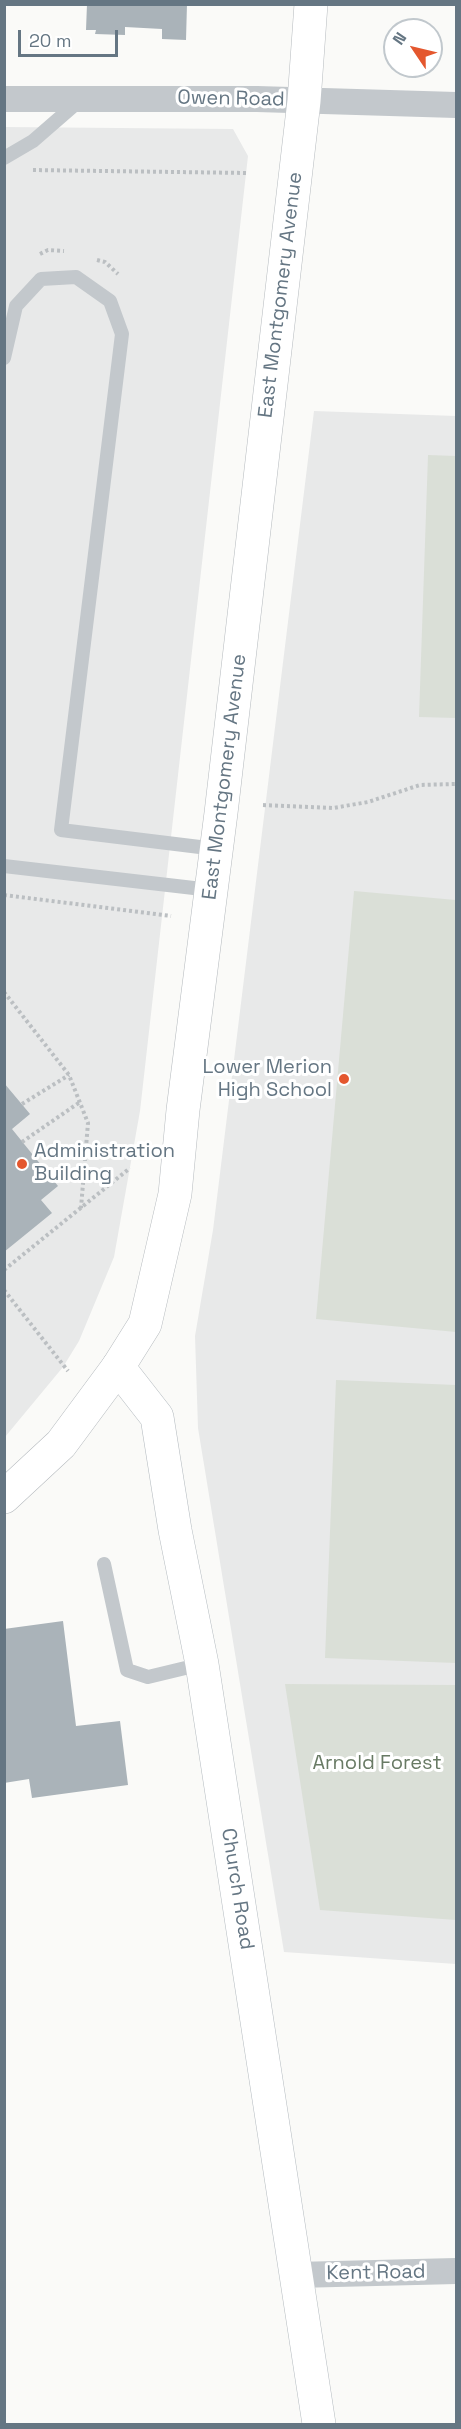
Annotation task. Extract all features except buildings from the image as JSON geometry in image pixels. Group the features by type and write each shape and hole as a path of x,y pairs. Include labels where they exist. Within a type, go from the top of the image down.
{"main road":[{"name":"East Montgomery Avenue","path":"4,1497 61,1444 118,1367 145,1324 175,1194 183,1110 304,100 311,4"},
{"name":"Church Road","path":"118,1367 157,1417 175,1530 202,1664 319,2424"}],"street":[{"name":"Owen Road","path":"4,99 304,100 456,105"},
{"name":"Kent Road","path":"296,2275 456,2271"}],"lane":[{"path":"4,158 33,141 81,99"},
{"path":"4,358 16,306 41,279 76,277 110,301 122,334 61,830 216,849"},
{"path":"4,866 211,890"},
{"path":"104,1564 127,1670 148,1677 202,1664"}],"path":[{"path":"30,170 246,173"},
{"path":"263,805 333,808 368,802 420,784 456,784"},
{"path":"4,895 171,916"},
{"path":"4,992 69,1075 88,1124 81,1208"},
{"path":"22,1104 69,1075"},
{"path":"22,1142 80,1102"},
{"path":"4,1270 130,1168"},
{"path":"4,1290 68,1371"}],"shaded area":[{"name":"Lower Merion High School","path":"5,127 233,129 248,156 140,1111 114,1257 79,1341 63,1367 5,1437"},
{"name":"Lower Merion High School","path":"314,411 456,416 456,1964 284,1952 198,1428 195,1336 213,1230"}],"green space":[{"path":"428,455 456,456 456,718 419,717"},
{"path":"354,891 456,900 456,1332 316,1319"},
{"path":"336,1380 456,1385 456,1663 325,1658"},
{"name":"Arnold Forest","path":"285,1684 456,1685 456,1920 320,1910"}],"place":[{"name":"Lower Merion High School","path":"344,1079"},
{"name":"Administration Building","path":"22,1164"}]}
